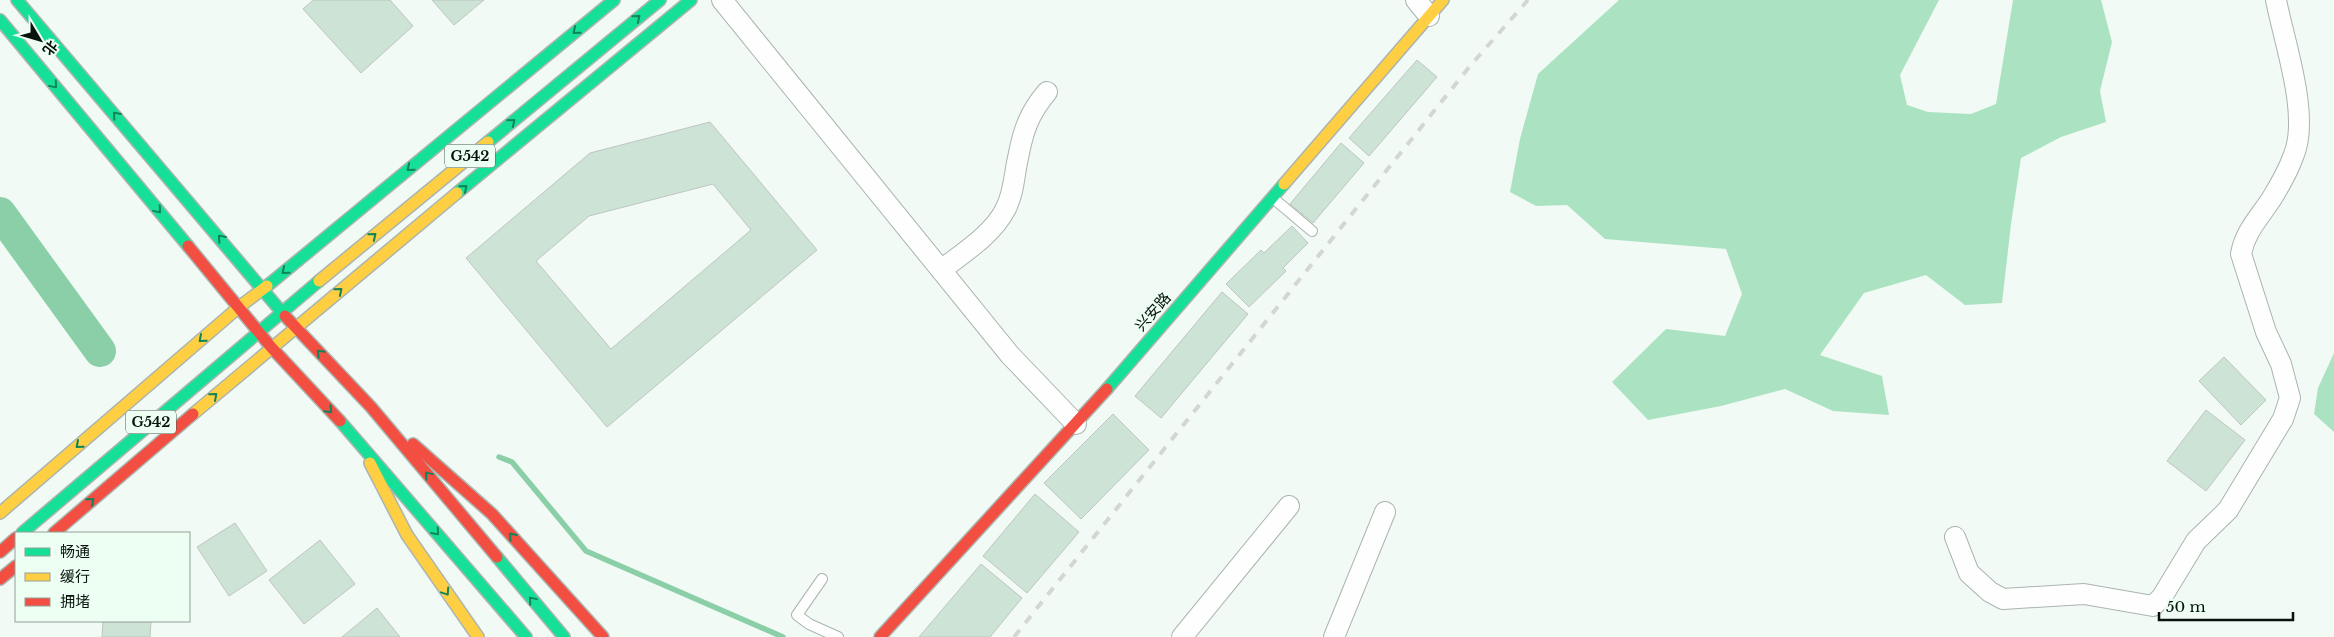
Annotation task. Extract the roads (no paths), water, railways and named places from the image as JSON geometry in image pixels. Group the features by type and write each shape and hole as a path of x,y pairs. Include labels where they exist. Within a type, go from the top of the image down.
{"main road":[{"path":"17,0 264,289 281,312 371,407 564,637"},
{"name":"G542","path":"0,513 239,307 264,289 614,0"},
{"name":"G542","path":"23,532 258,331 660,0"},
{"path":"55,532 271,347 692,0"},
{"name":"兴安路","path":"880,637 1076,424 1443,0"},
{"path":"0,20 271,347 361,444 526,637"},
{"path":"371,407 492,514 602,637"},
{"path":"361,444 408,535 478,637"},
{"path":"0,552 15,539"},
{"path":"0,580 15,567"}],"street":[{"path":"722,0 1010,354 1076,424"},
{"path":"1416,0 1429,16"},
{"path":"1956,537 1969,573 1990,592 2003,599 2084,594 2153,606 2162,597 2196,541 2228,510 2244,486 2283,419 2290,398 2241,254 2243,244 2253,223 2272,198 2294,156 2300,121 2296,88 2276,0"},
{"path":"942,270 990,231 1005,210 1013,186 1018,157 1031,111 1047,92"},
{"path":"1182,637 1290,506"},
{"path":"1334,637 1385,512"}],"lane":[{"path":"1272,197 1312,231"},
{"path":"822,579 797,615 809,624 838,637"}],"waterway":[{"path":"0,213 100,351"},
{"path":"499,457 512,462 586,551 783,637"}],"railway":[{"path":"1014,637 1470,66 1528,0"}]}
